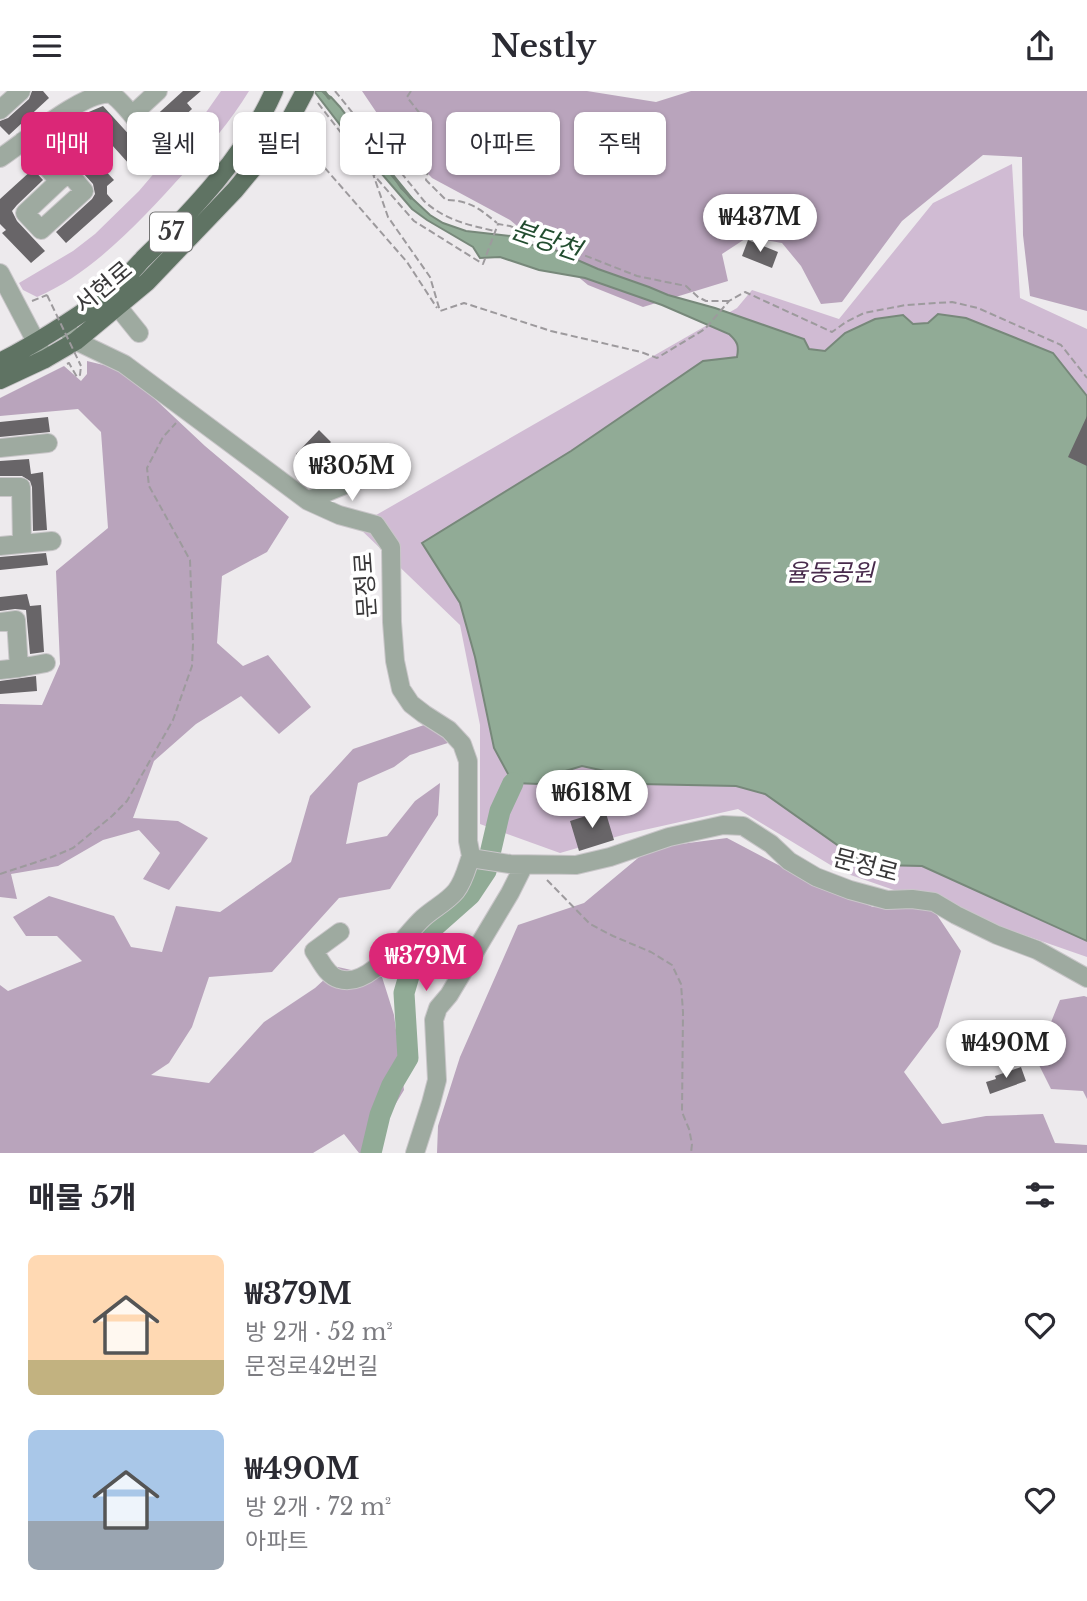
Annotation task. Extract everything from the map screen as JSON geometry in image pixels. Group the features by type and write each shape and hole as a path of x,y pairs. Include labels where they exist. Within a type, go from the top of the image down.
{"main road":[{"name":"서현로","path":"0,380 40,351 64,325 107,295 171,232 216,182 250,135 274,91"},
{"name":"서현로","path":"294,112 309,95"},
{"name":"서현로","path":"0,362 76,341 147,282 248,175"}],"street":[{"path":"0,110 21,91"},
{"path":"63,112 79,100 110,92 136,119 158,91"},
{"path":"3,152 21,142"},
{"path":"54,175 59,181"},
{"path":"0,273 40,351"},
{"path":"118,307 139,333"},
{"name":"문정로","path":"64,325 76,341 124,364 308,501 339,515 376,525 391,547 393,635 401,689 424,715 449,730 462,744 468,761 468,841 474,857 522,865 576,865 610,857 669,837 723,825 743,826 771,844 789,861 816,877 887,900 934,902 997,935 1037,950 1087,978"},
{"path":"0,448 48,443"},
{"path":"308,501 332,488 356,482 379,471"},
{"path":"0,487 20,487 22,544"},
{"path":"0,546 52,541"},
{"path":"0,622 16,620 19,668"},
{"path":"0,670 46,663"},
{"path":"340,932 314,951 327,972 339,980 355,980 376,969 423,918 449,899 459,888 474,857"},
{"path":"415,1153 437,1080 434,1020 438,1008 449,995 510,893 522,865"}],"path":[{"path":"335,91 435,211 464,225 496,231"},
{"path":"411,91 407,97 421,115 429,166 426,180 446,200 458,200 478,208 498,224 510,226 636,276 686,286 706,301 729,300 745,292 832,332 864,313 906,305 952,302 978,308 1061,345 1087,378"},
{"path":"309,95 340,133"},
{"path":"326,170 407,262 440,311"},
{"path":"373,175 388,217 430,277 440,311"},
{"path":"374,175 414,221 483,264 498,224"},
{"path":"47,295 81,366 80,375 77,377 69,363"},
{"path":"440,311 464,303 551,331 657,358 705,329 729,300"},
{"path":"0,874 73,848 112,816 127,801 173,720 192,666 190,560 149,485 146,468 163,437 187,410"},
{"path":"522,865 590,924 651,952 672,965 681,984 682,1112 689,1129 691,1153"}],"green space":[{"path":"221,91 249,91 219,133 219,112 207,111"},
{"name":"율동공원","path":"1012,164 1020,298 1087,329 1087,957 842,872 738,809 626,834 560,853 480,824 480,725 460,625 357,526 737,308 752,290 839,319 933,203"},
{"path":"153,175 182,175 135,225 78,274 37,297 23,290 19,283 73,251 95,234"}],"shaded area":[{"name":"율동공원","path":"314,91 322,91 340,107 344,112 340,112 340,125"},
{"path":"362,91 587,91 656,102 691,91 1087,91 1087,311 1030,296 1023,235 1022,157 983,155 902,221 842,302 821,304 801,266 782,243 748,237 722,254 728,281 643,307 588,285 510,220 432,178 429,175 432,175 432,112 376,112"},
{"name":"율동공원","path":"383,175 393,175 401,188 430,215 443,223 466,231 511,236 522,243 550,248 668,295 804,339 809,349 825,351 845,333 875,319 903,315 913,324 928,323 938,314 966,318 1053,353 1087,396 1087,941 922,866 878,865 853,856 765,794 736,786 639,784 614,773 582,766 562,772 540,784 513,783 494,748 475,657 460,603 422,543 571,451 703,361 737,357 737,344 729,334 662,305 585,278 539,270 500,257 480,258 473,247 412,209"},
{"path":"87,361 124,370 205,446 289,517 267,552 222,576 217,643 243,666 268,655 311,707 279,734 241,696 196,724 154,761 133,818 178,821 208,838 169,890 143,879 160,853 139,830 103,840 58,866 11,874 17,899 0,897 0,704 42,705 60,664 56,571 108,528 101,432 78,409 0,416 0,398 64,366 81,381 87,374"},
{"path":"433,722 451,742 410,755 394,767 358,783 346,844 387,836 415,801 440,783 438,815 390,889 339,898 272,972 209,977 192,1027 169,1063 151,1075 209,1083 264,1022 315,988 338,967 382,977 394,1015 404,1090 375,1138 375,1153 359,1153 344,1134 313,1153 0,1153 0,985 8,991 82,961 57,936 26,936 13,917 49,896 114,916 131,947 162,952 176,906 220,912 291,862 310,796 353,749"},
{"path":"727,838 807,880 873,907 933,909 961,951 938,1027 904,1072 942,1124 986,1116 1043,1114 1055,1143 1087,1145 1087,1153 437,1153 438,1126 460,1057 518,925 584,903 650,848"},
{"path":"1087,997 1087,1099 1083,1091 1051,1089 1036,1059 1060,1000"}],"building":[{"path":"32,91 43,91 49,98 34,112 21,112 21,124 9,135 0,126 0,121 8,118 29,99"},
{"path":"183,91 201,91 187,103 192,109 189,112 160,112"},
{"path":"103,106 108,112 89,112"},
{"path":"113,117 127,132 127,162 113,146"},
{"path":"26,175 38,175 43,180 12,211 17,221 45,251 31,263 2,233 6,230 0,224 0,199"},
{"path":"85,175 109,175 114,180 107,186 107,194 113,201 66,243 56,232 92,199 95,194 93,184"},
{"path":"748,240 778,252 772,268 742,256"},
{"path":"1087,416 1087,466 1068,457"},
{"path":"48,417 50,432 0,437 0,422"},
{"path":"319,430 331,442 308,466 296,454"},
{"path":"29,459 31,474 43,472 47,530 33,531 30,481 22,476 0,476 0,461"},
{"path":"46,553 48,565 0,570 0,557"},
{"path":"27,594 30,606 41,605 44,652 30,654 26,610 0,611 0,597"},
{"path":"36,676 37,691 0,694 0,681"},
{"path":"605,810 614,840 579,851 570,821"},
{"path":"1021,1067 1026,1081 990,1094 986,1082"}],"waterway":[{"name":"분당천","path":"324,91 329,98"},
{"name":"분당천","path":"392,175 411,198"},
{"path":"371,1153 380,1115 392,1085 408,1058 404,993 418,945 470,895 486,871 500,811 513,783"}]}
